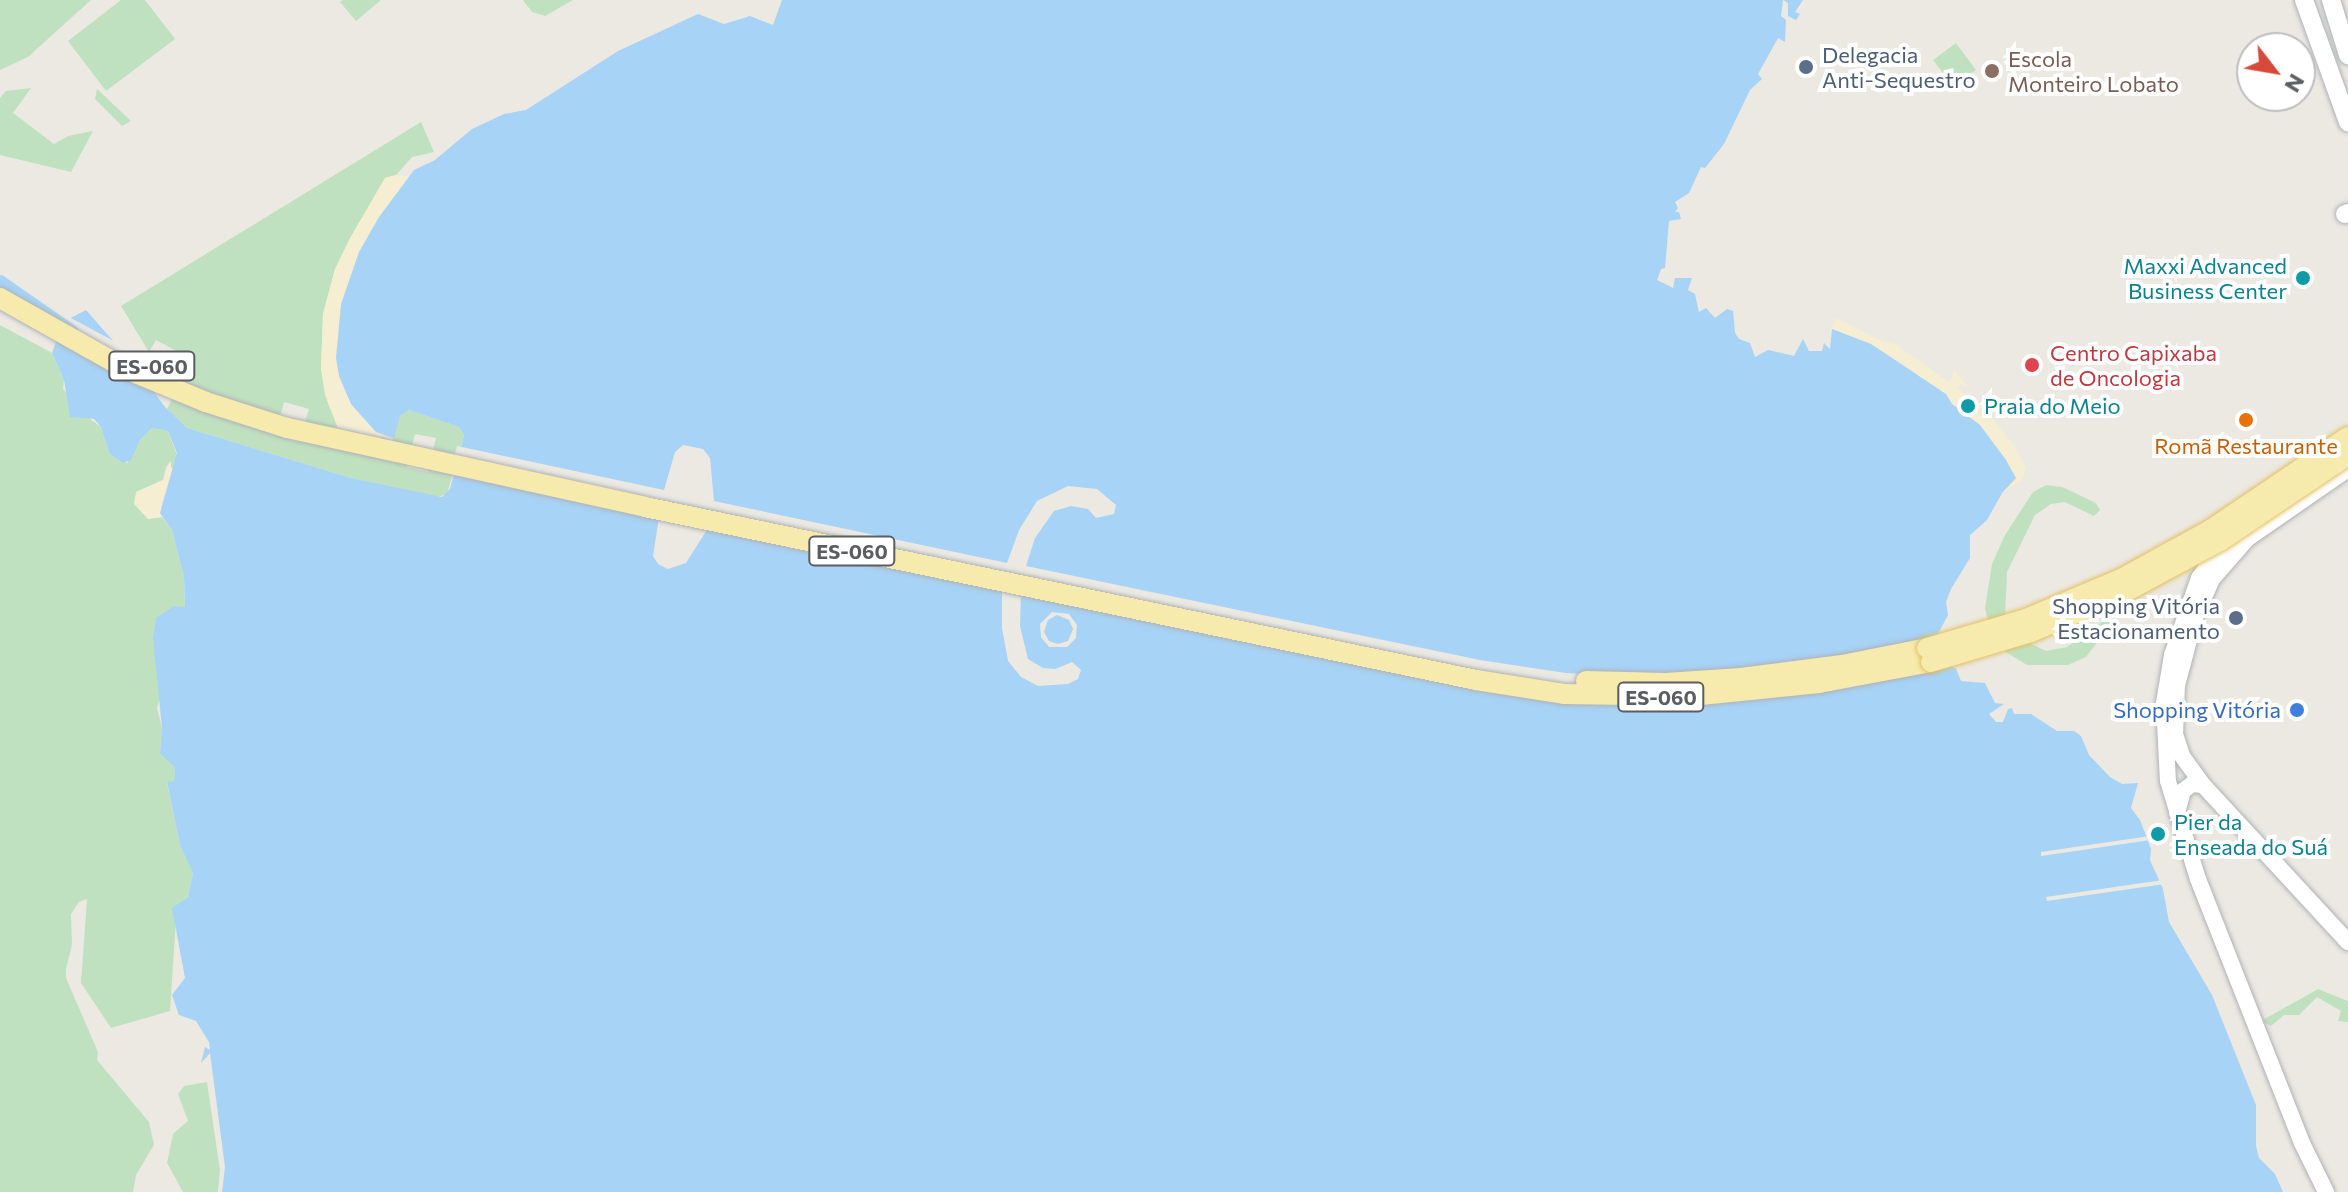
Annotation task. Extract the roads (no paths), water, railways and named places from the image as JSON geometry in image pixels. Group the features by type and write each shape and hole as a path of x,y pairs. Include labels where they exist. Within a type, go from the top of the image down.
{"main road":[{"path":"2304,0 2348,122"},
{"path":"2331,0 2348,55"},
{"name":"ES-060","path":"0,281 85,333 160,369 237,399 317,422 915,551 1479,667 1565,680 1666,683 1766,676 1867,661 1990,630 2051,610 2167,555 2348,437"},
{"name":"ES-060","path":"0,298 128,370 206,402 287,428 940,570 1476,680 1564,694 1666,697 1768,690 1870,675 1995,644 2056,623 2174,568 2348,455"}],"street":[{"path":"2326,1192 2302,1143 2177,818 2165,766 2164,703 2180,628 2199,578 2250,512 2348,428"},
{"path":"2348,469 2247,539 2225,561 2202,597 2177,685 2175,734 2182,756 2203,785 2348,942"},
{"path":"2177,818 2183,791 2192,784 2203,785"}],"water":[{"path":"782,0 1783,0 1781,16 1786,20 1785,42 1778,38 1758,74 1762,79 1750,90 1724,144 1705,168 1701,167 1689,193 1675,202 1678,208 1675,212 1679,212 1681,219 1669,221 1665,268 1661,269 1657,280 1673,288 1675,278 1692,278 1688,290 1695,294 1699,312 1706,308 1715,318 1727,309 1733,311 1735,333 1739,339 1750,343 1755,357 1768,350 1794,356 1803,339 1809,351 1822,351 1824,343 1830,349 1832,329 1871,344 1946,394 1952,404 1980,425 2006,460 2016,478 2002,493 1987,520 1970,535 1970,558 1951,589 1946,602 1948,615 1938,634 1944,640 1942,659 1956,669 1961,681 1985,683 1995,703 2004,704 1989,714 1996,722 2003,722 2008,709 2012,708 2014,714 2031,714 2057,731 2074,731 2081,736 2089,755 2110,777 2122,784 2138,783 2131,808 2140,820 2151,849 2150,860 2163,889 2169,922 2212,995 2256,1105 2259,1158 2275,1174 2283,1192 222,1192 225,1167 210,1053 201,1063 205,1047 210,1050 209,1042 196,1021 179,1015 172,995 185,978 172,908 188,897 193,873 180,845 167,782 174,781 175,768 160,753 162,728 153,638 156,618 174,606 185,607 184,577 172,530 160,513 177,453 168,431 152,428 140,440 131,460 123,463 109,453 101,427 94,419 70,417 64,380 52,353 63,322 86,310 130,360 165,407 187,428 351,478 442,497 450,489 464,435 459,427 409,410 400,416 394,438 376,432 351,404 339,376 336,358 341,304 359,252 379,217 414,170 435,160 472,129 504,114 526,110 618,51 698,14 724,24 750,16 773,25"},
{"path":"1783,0 1803,0 1795,12 1800,14 1796,20 1788,16 1788,3"}],"waterway":[{"path":"0,280 72,330"}],"place":[{"name":"Delegacia Anti-Sequestro","path":"1806,67"},
{"name":"Escola Monteiro Lobato","path":"1992,71"},
{"name":"Maxxi Advanced Business Center","path":"2303,278"},
{"name":"Centro Capixaba de Oncologia","path":"2032,365"},
{"name":"Praia do Meio","path":"1968,406"},
{"name":"Romã Restaurante","path":"2246,420"},
{"name":"Shopping Vitória Estacionamento","path":"2236,618"},
{"name":"Shopping Vitória","path":"2297,710"},
{"name":"Pier da Enseada do Suá","path":"2158,834"}]}
